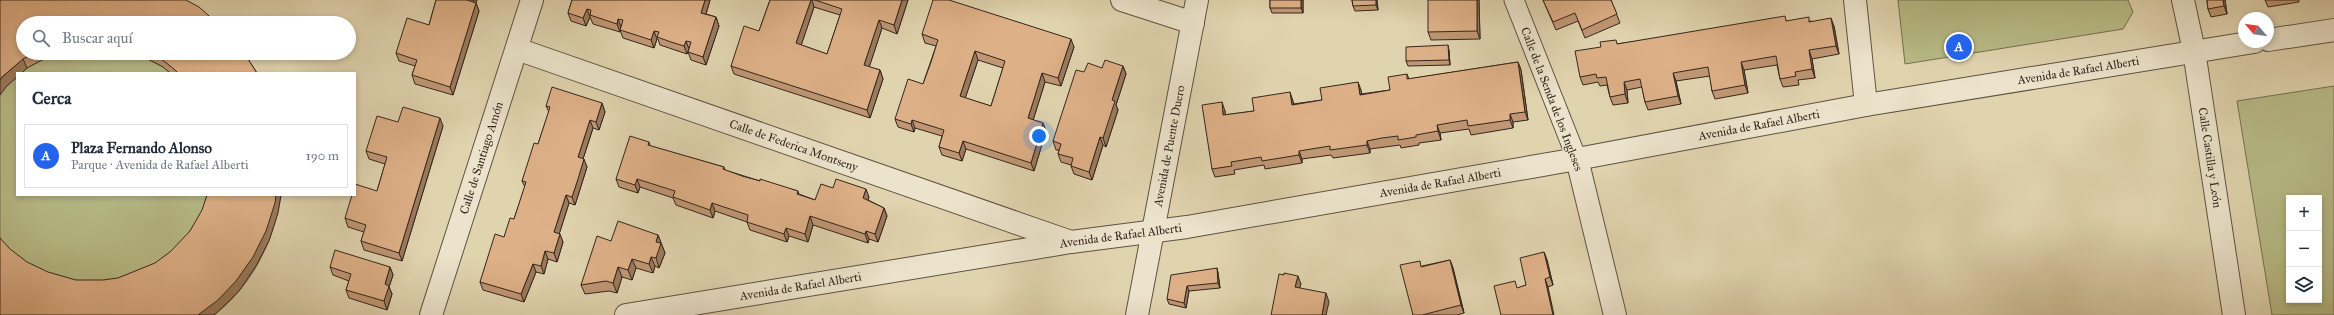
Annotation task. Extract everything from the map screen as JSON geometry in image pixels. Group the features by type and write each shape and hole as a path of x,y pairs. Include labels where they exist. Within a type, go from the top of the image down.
{"street":[{"name":"Calle de Santiago Amón","path":"431,315 532,0"},
{"path":"1122,0 1193,23"},
{"name":"Avenida de Puente Duero","path":"1138,315 1151,233 1197,0"},
{"name":"Calle de la Senda de los Ingleses","path":"1514,0 1577,159 1615,315"},
{"path":"1855,0 1866,105"},
{"name":"Calle Castilla y León","path":"2183,0 2194,51 2234,315"},
{"path":"2274,39 2334,30"},
{"name":"Avenida de Rafael Alberti","path":"626,315 1070,242 1151,233 1577,159 1866,105 2238,44"},
{"name":"Calle de Federica Montseny","path":"517,49 1070,242"}],"green space":[{"path":"172,0 68,16 16,16 16,60 246,60 254,72 16,72 16,196 281,196 273,229 267,246 259,261 240,290 214,315 0,315 0,11"},
{"path":"1898,0 2128,0 2133,12 2123,29 1905,64"},
{"path":"2334,86 2334,315 2272,315 2237,101"}],"building":[{"path":"0,0 186,0 199,7 209,16 16,16 16,60 22,60 0,80"},
{"path":"436,0 467,0 476,3 450,87 412,75 417,60 396,53 407,18 429,25"},
{"path":"572,0 705,0 701,13 716,17 703,57 688,52 691,42 686,41 684,46 657,37 659,32 654,31 651,40 620,30 623,20 618,19 617,24 590,15 591,10 587,9 583,18 568,13"},
{"path":"770,0 811,0 796,43 827,54 842,9 815,0 902,0 894,25 879,20 864,65 880,70 867,110 731,66 744,26 759,31"},
{"path":"933,0 949,0 1071,39 1058,78 1042,73 1028,118 1043,123 1031,163 963,141 959,153 939,147 944,130 912,120 911,124 895,119 908,79 923,84 938,40 922,34","holes":["975,51 1005,61 991,106 960,96"]},
{"path":"1270,0 1301,0 1301,8 1270,8"},
{"path":"1352,0 1376,0 1376,5 1353,6"},
{"path":"1428,0 1477,0 1477,31 1428,32"},
{"path":"1543,0 1611,0 1617,14 1582,30 1575,13 1553,22"},
{"path":"2207,0 2223,0 2224,6 2208,9"},
{"path":"1785,16 1786,21 1809,17 1809,22 1831,18 1836,46 1809,50 1812,69 1795,72 1796,76 1780,79 1776,56 1741,62 1745,85 1712,91 1708,67 1673,73 1678,96 1645,102 1640,79 1624,82 1625,94 1610,97 1606,77 1597,78 1596,74 1580,77 1575,51 1601,47 1600,42 1616,40 1617,44"},
{"path":"1448,45 1449,60 1406,61 1406,47"},
{"path":"163,60 249,60 256,72 177,72"},
{"path":"1105,60 1123,66 1112,100 1115,101 1103,138 1100,137 1089,172 1071,166 1073,158 1058,154 1061,144 1053,141 1076,70 1084,72 1088,63 1102,68"},
{"path":"1518,62 1525,112 1510,114 1510,120 1468,126 1467,120 1437,125 1438,131 1416,135 1416,137 1398,140 1398,136 1382,138 1367,141 1367,145 1330,150 1330,146 1299,151 1299,155 1262,161 1261,157 1231,162 1232,166 1212,169 1202,105 1222,102 1223,115 1254,111 1252,98 1290,92 1292,105 1322,100 1320,88 1358,82 1360,95 1390,90 1388,77 1407,74 1407,79"},
{"path":"552,87 602,103 596,122 590,120 578,157 584,159 578,179 572,197 566,195 554,232 560,234 554,253 545,251 541,266 533,264 521,294 480,282 495,234 504,237 510,218 514,219 526,182 522,181 534,143 538,144 550,107 546,106"},
{"path":"403,107 440,118 399,253 361,241 366,225 345,218 352,196 356,196 356,184 377,191 387,157 366,151 377,116 398,122"},
{"path":"630,136 649,142 648,145 724,167 723,169 742,176 760,181 760,179 798,191 797,194 815,200 821,184 833,188 836,179 866,189 863,198 884,208 875,234 866,231 865,234 810,216 805,234 786,228 784,234 747,222 748,215 712,203 710,210 673,197 675,191 637,179 635,185 616,179"},
{"path":"207,196 276,196 266,231 253,257 236,281 218,300 198,315 0,315 0,238 10,249 27,262 48,272 76,280 103,280 118,278 155,263 170,252 190,231 202,210"},
{"path":"618,221 658,235 656,242 661,243 656,258 651,257 649,264 632,259 628,270 618,267 613,283 606,281 581,285 597,236 611,241"},
{"path":"335,250 390,267 385,284 389,286 384,301 346,290 351,274 330,267"},
{"path":"1544,252 1550,277 1545,279 1553,315 1501,315 1494,286 1515,281 1517,288 1526,285 1520,258"},
{"path":"1450,260 1461,305 1422,315 1413,315 1400,265 1420,261 1421,267"},
{"path":"1217,268 1218,283 1187,286 1184,303 1167,299 1171,275"},
{"path":"1284,273 1298,276 1295,287 1326,293 1322,315 1271,315 1279,274 1284,275"}],"place":[{"name":"Plaza Fernando Alonso","path":"1959,47"}]}
